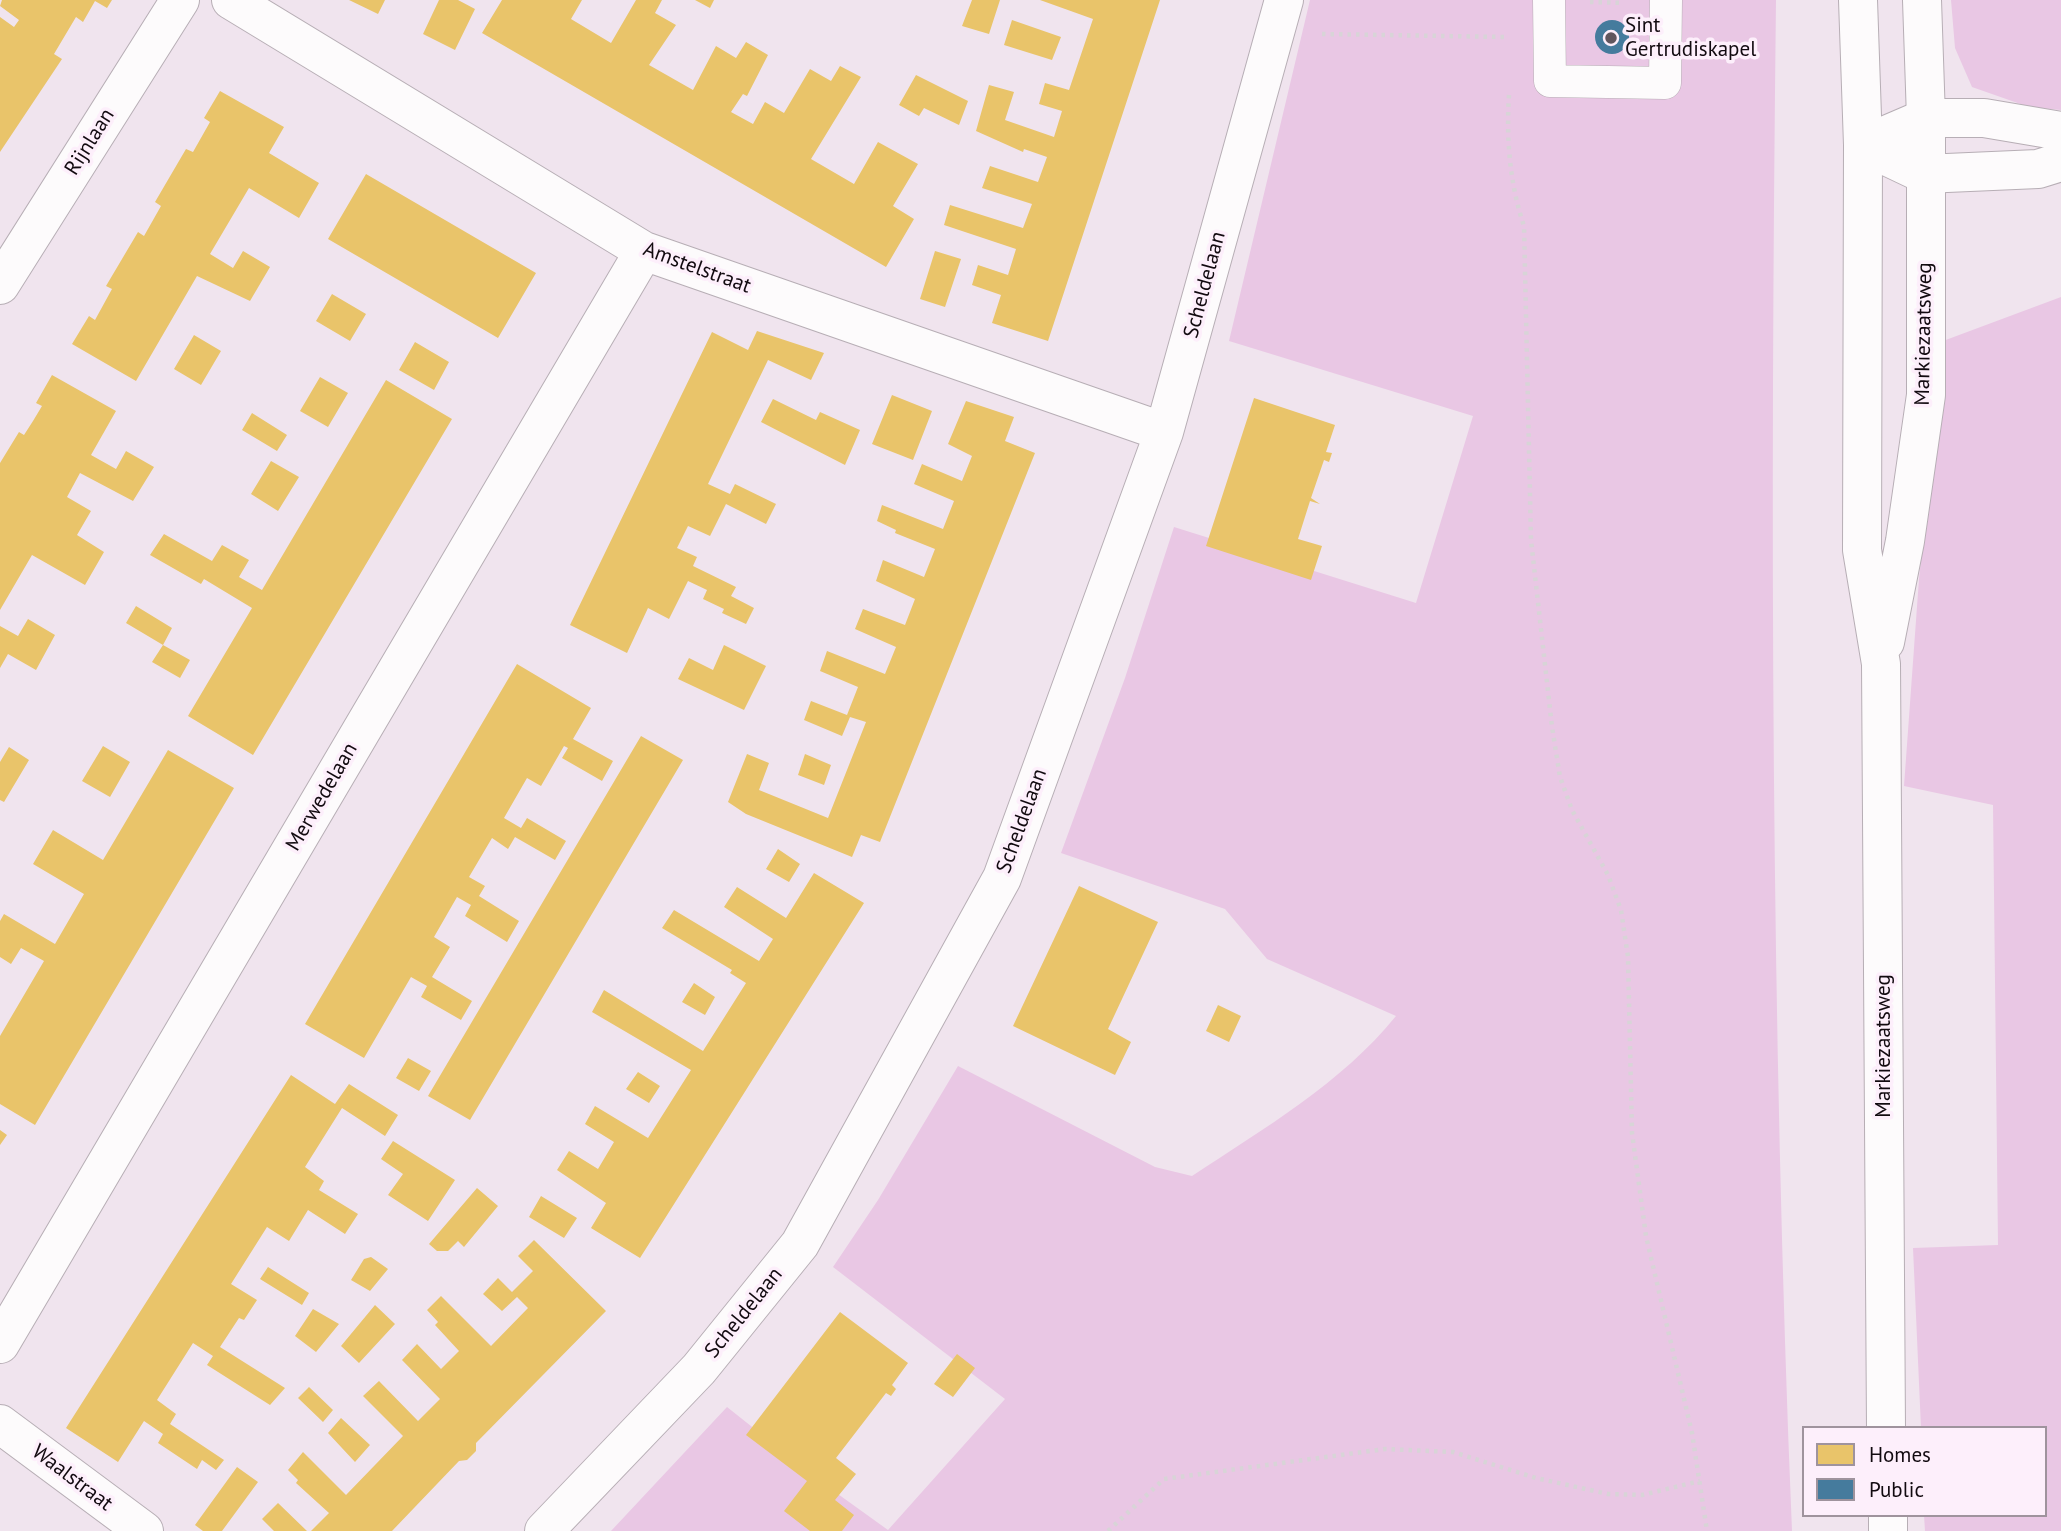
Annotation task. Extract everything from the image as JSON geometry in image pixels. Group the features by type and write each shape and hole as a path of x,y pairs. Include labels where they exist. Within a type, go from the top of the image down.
{"street":[{"name":"Rijnlaan","path":"0,285 180,0"},
{"name":"Amstelstraat","path":"231,0 644,250 1164,432"},
{"path":"1549,0 1550,81 1665,83 1666,0"},
{"name":"Markiezaatsweg","path":"1858,0 1863,145 1862,550 1881,664 1886,1426"},
{"name":"Markiezaatsweg","path":"1881,664 1905,541 1926,395 1926,118 1922,0"},
{"name":"Scheldelaan","path":"544,1531 699,1369 800,1244 1002,878 1164,432 1281,12"},
{"path":"1863,145 1926,118 1984,118 2061,131"},
{"path":"1863,145 1924,174 2038,169 2061,162"},
{"name":"Merwedelaan","path":"0,1344 644,250"},
{"name":"Waalstraat","path":"0,1424 144,1531"}],"path":[{"path":"1281,12 1316,34 1564,38 1566,1 1633,3"},
{"path":"1509,90 1507,126 1514,197 1524,226 1531,540 1552,727 1560,777 1572,810 1608,875 1621,910 1628,957 1632,1133 1642,1211 1656,1289 1692,1433 1707,1531"},
{"path":"1108,1531 1164,1479 1385,1449 1453,1452 1535,1478 1608,1494 1642,1495 1700,1481"}],"shaded area":[{"path":"1310,0 1776,0 1774,766 1780,1148 1792,1531 611,1531 727,1407 824,1484 888,1530 1005,1399 833,1267 878,1200 958,1066 1155,1167 1192,1176 1326,1084 1375,1040 1396,1016 1267,959 1225,909 1061,853 1125,678 1174,527 1416,603 1473,416 1229,341"},
{"path":"1951,0 2061,0 2061,110 2029,107 1972,87 1955,48"},
{"path":"2061,297 2061,1531 1925,1531 1924,1517 2047,1517 2047,1426 1921,1426 1913,1248 1998,1245 1993,805 1904,786 1919,579 1943,341"}],"building: Homes":[{"path":"2,0 112,0 107,8 95,1 83,22 76,17 54,54 62,59 0,152 0,17 14,27 19,20 0,6"},
{"path":"349,0 385,0 378,14"},
{"path":"439,0 458,0 475,9 455,50 423,34"},
{"path":"502,0 582,0 571,19 611,43 636,0 662,0 655,13 676,25 649,65 693,90 716,46 736,58 746,42 768,55 747,96 743,94 731,112 753,124 765,102 784,113 810,69 831,81 840,66 861,77 811,159 854,184 878,142 918,164 893,206 914,219 886,267 482,33"},
{"path":"695,0 714,0 710,8"},
{"path":"972,0 1000,0 989,34 962,26"},
{"path":"1040,0 1160,0 1048,341 992,323 1001,295 972,285 978,265 1008,275 1016,249 944,225 950,205 1023,228 1032,204 982,188 990,166 1038,182 1047,157 1024,149 1023,152 976,131 989,85 1014,92 1005,120 1054,137 1062,111 1039,104 1045,83 1069,90 1093,19"},
{"path":"1012,20 1061,37 1052,60 1004,45"},
{"path":"916,75 968,101 959,125 924,108 919,116 899,105"},
{"path":"220,91 284,127 269,153 319,183 299,218 249,188 210,254 233,268 243,251 270,267 250,301 197,276 136,381 72,344 89,316 95,320 112,289 106,286 138,232 144,236 161,206 155,202 186,149 193,152 210,122 204,118"},
{"path":"366,174 536,273 498,338 328,239"},
{"path":"935,251 961,259 945,307 920,299"},
{"path":"332,294 366,314 350,341 316,321"},
{"path":"757,331 824,353 811,380 768,360 708,484 730,494 735,484 776,504 766,524 726,504 710,536 688,526 677,548 697,557 693,566 736,587 731,596 754,608 746,624 722,613 724,609 703,599 707,590 688,581 669,619 648,608 627,653 570,625 712,332 748,350"},
{"path":"194,335 221,351 201,385 174,369"},
{"path":"415,342 449,362 434,390 399,370"},
{"path":"52,375 116,411 91,455 116,469 126,451 154,467 133,501 80,473 67,497 91,511 77,535 104,552 85,585 32,555 0,610 0,463 19,432 24,435 42,406 36,403"},
{"path":"320,377 348,393 328,427 300,411"},
{"path":"386,380 452,419 253,755 188,716 252,608 204,579 201,584 150,555 164,534 212,561 222,545 249,560 239,577 262,590"},
{"path":"892,395 932,411 913,460 872,444"},
{"path":"1254,398 1335,425 1326,452 1332,453 1329,462 1324,460 1311,498 1320,504 1310,501 1298,539 1322,546 1311,580 1206,546"},
{"path":"773,399 816,420 820,412 860,430 845,465 761,422"},
{"path":"966,401 1014,417 1005,441 1035,453 880,842 861,835 852,857 746,814 728,802 747,754 769,763 759,790 828,818 866,722 850,717 842,736 804,720 811,701 847,715 858,687 820,671 827,651 885,674 896,647 855,629 863,609 905,625 915,599 876,581 883,560 924,577 935,549 895,533 896,530 877,521 882,505 943,529 954,501 914,484 922,464 962,481 972,456 948,444"},
{"path":"252,413 287,435 277,451 242,430"},
{"path":"271,461 299,477 278,511 251,494"},
{"path":"136,606 172,628 163,645 126,623"},
{"path":"28,619 55,635 36,670 8,654 0,668 0,626 18,636"},
{"path":"163,645 190,660 180,678 152,662"},
{"path":"724,645 766,666 744,710 678,679 689,658 713,670"},
{"path":"517,664 591,708 573,739 613,761 602,781 562,758 568,748 564,746 541,786 527,778 504,818 521,828 527,818 566,841 555,860 515,837 508,849 492,838 469,877 485,886 479,896 519,921 507,942 465,916 471,905 457,897 434,937 450,947 432,977 472,1001 461,1020 421,997 427,986 411,977 364,1058 305,1024"},
{"path":"641,736 683,760 470,1120 428,1096"},
{"path":"103,746 130,762 110,797 82,781"},
{"path":"9,747 29,760 4,802 0,800 0,762"},
{"path":"168,750 234,788 35,1125 0,1104 0,1036 44,961 21,948 11,964 0,957 0,921 4,914 55,944 84,894 33,864 53,830 103,860"},
{"path":"805,754 831,765 824,785 798,775"},
{"path":"778,849 800,864 789,882 766,869"},
{"path":"814,873 864,903 640,1258 591,1228 606,1203 557,1170 569,1151 598,1169 614,1142 585,1124 595,1106 648,1138 691,1070 592,1012 604,990 703,1051 746,983 730,973 732,970 662,928 674,910 759,961 773,939 724,907 737,887 786,918"},
{"path":"1079,886 1158,922 1108,1029 1131,1042 1115,1075 1013,1026"},
{"path":"694,983 715,997 705,1015 682,1002"},
{"path":"1218,1005 1241,1016 1229,1042 1206,1031"},
{"path":"408,1058 431,1071 419,1091 396,1078"},
{"path":"638,1072 660,1086 649,1103 626,1089"},
{"path":"291,1075 335,1104 349,1084 398,1115 385,1136 342,1108 305,1167 324,1181 319,1190 358,1214 345,1234 308,1210 289,1241 267,1227 231,1284 257,1300 244,1320 239,1318 220,1347 285,1388 270,1405 207,1365 213,1356 193,1343 157,1400 176,1414 170,1424 224,1460 216,1470 202,1460 197,1469 158,1443 163,1434 144,1421 118,1462 66,1428"},
{"path":"0,1130 7,1135 0,1145"},
{"path":"393,1141 455,1180 428,1221 388,1195 403,1174 381,1159"},
{"path":"477,1188 498,1206 464,1247 458,1241 448,1251 437,1251 429,1244"},
{"path":"541,1196 577,1218 564,1238 529,1217"},
{"path":"534,1240 606,1311 476,1443 476,1451 467,1460 459,1461 392,1531 311,1531 329,1513 296,1483 298,1480 288,1470 303,1452 346,1495 403,1436 363,1396 379,1381 418,1421 440,1399 402,1360 417,1344 441,1369 459,1351 435,1325 438,1322 427,1310 441,1296 491,1346 528,1308 517,1297 502,1311 483,1294 498,1278 512,1292 533,1271 518,1256"},
{"path":"371,1257 388,1269 370,1291 351,1280 364,1259"},
{"path":"268,1267 309,1293 302,1305 260,1279"},
{"path":"375,1305 395,1324 359,1363 341,1346"},
{"path":"313,1309 339,1324 316,1352 295,1336"},
{"path":"840,1312 908,1363 892,1385 896,1389 891,1396 886,1393 836,1458 856,1474 835,1500 854,1515 842,1531 810,1531 784,1511 807,1481 746,1435"},
{"path":"957,1354 975,1368 953,1397 934,1384"},
{"path":"309,1387 333,1410 323,1422 298,1398"},
{"path":"341,1418 370,1445 355,1462 328,1433"},
{"path":"237,1467 258,1482 222,1531 203,1531 195,1525"},
{"path":"278,1503 307,1531 274,1531 262,1519"}],"building: Public":[{"name":"Sint Gertrudiskapel","path":"1612,20 1624,25 1629,37 1624,49 1612,54 1600,49 1595,37 1600,25"}],"place":[{"name":"Sint Gertrudiskapel","path":"1611,38"}]}
